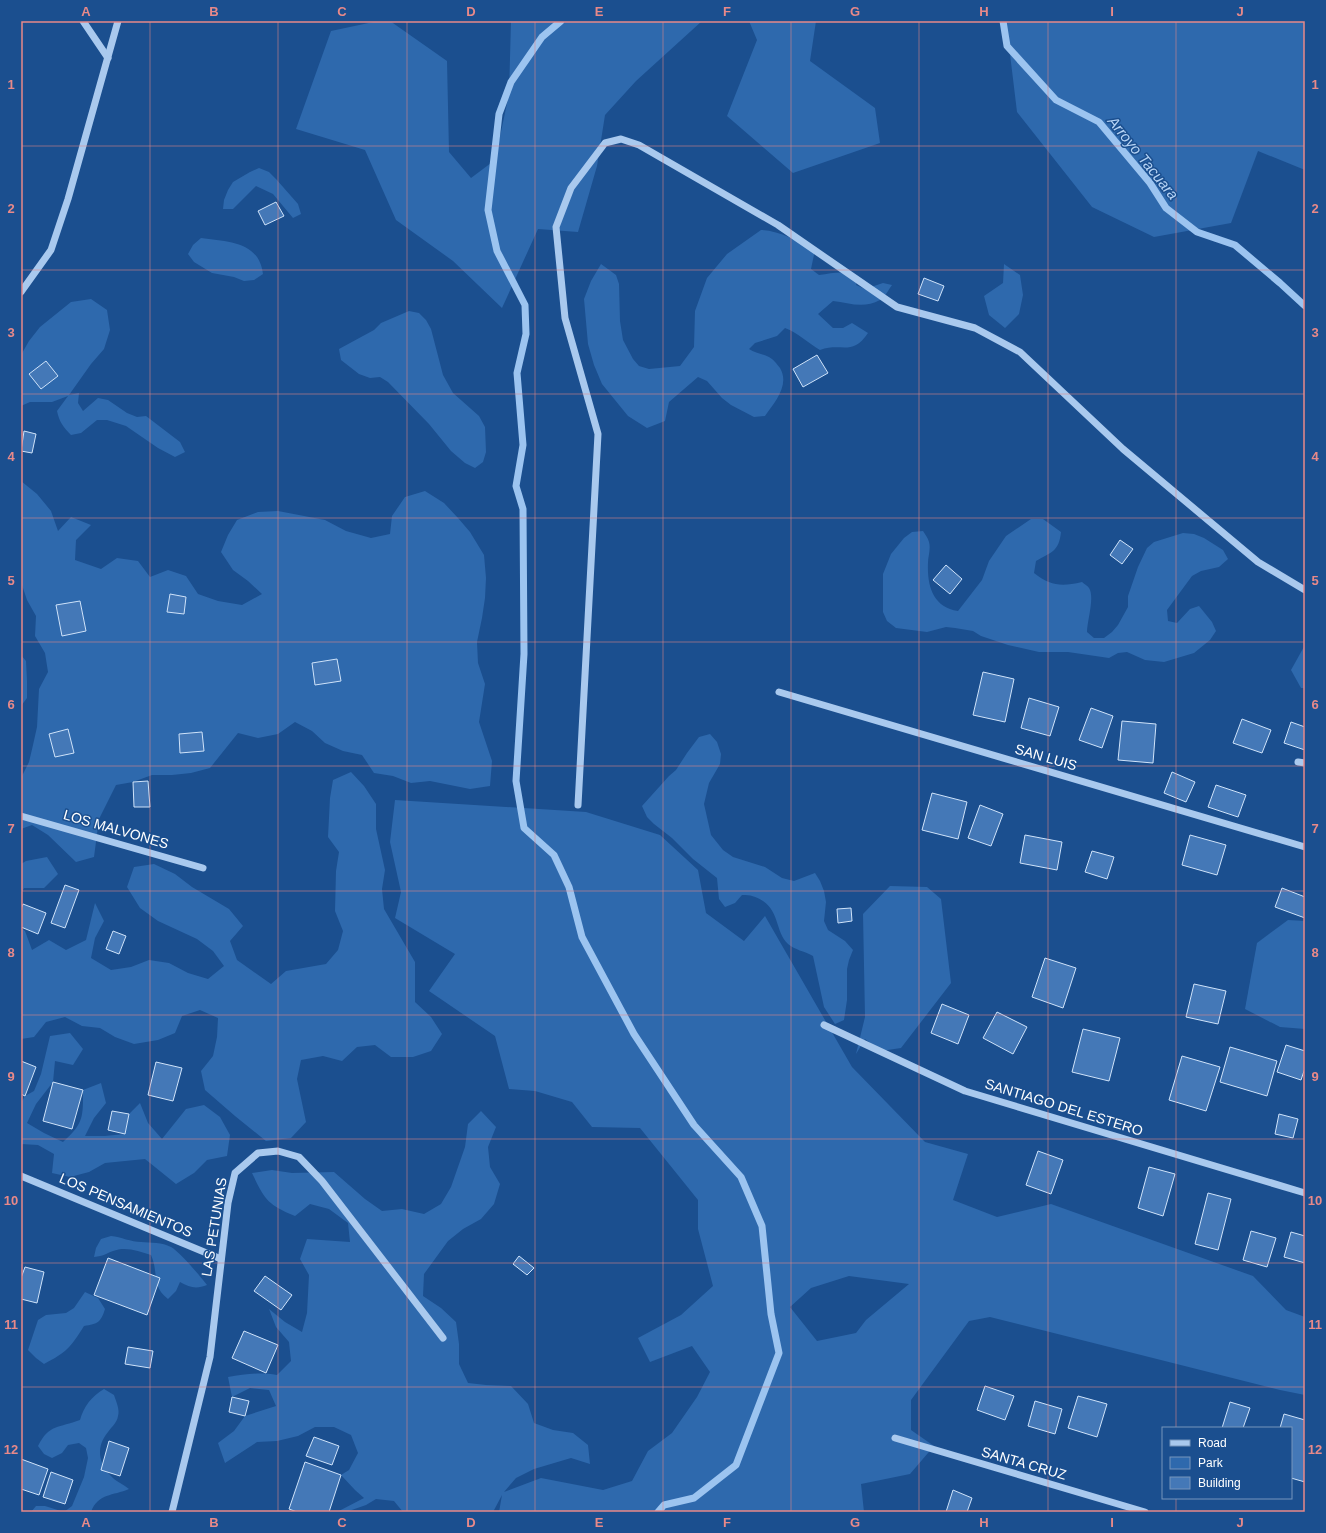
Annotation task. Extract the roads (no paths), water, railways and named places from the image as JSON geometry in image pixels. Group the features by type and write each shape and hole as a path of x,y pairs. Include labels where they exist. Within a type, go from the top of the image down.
{"street":[{"path":"83,21 108,58"},
{"path":"21,292 51,250 68,199 118,21"},
{"path":"578,805 598,434 565,318 556,227 571,188 605,143 621,139 639,145 778,225 896,307 975,328 1020,352 1123,449 1258,562 1305,590"},
{"name":"SAN LUIS","path":"779,692 1305,847"},
{"name":"LOS MALVONES","path":"21,816 203,868"},
{"name":"SANTIAGO DEL ESTERO","path":"824,1025 965,1091 1305,1194"},
{"name":"LAS PETUNIAS","path":"172,1512 210,1357 228,1203 235,1173 258,1153 278,1151 299,1157 322,1181 443,1338"},
{"name":"LOS PENSAMIENTOS","path":"21,1176 222,1259"},
{"name":"SANTA CRUZ","path":"895,1438 1146,1512"}],"waterway":[{"path":"561,21 542,37 511,82 499,114 488,210 497,251 525,305 526,334 517,373 523,445 516,486 523,509 524,654 516,781 524,828 554,855 569,887 582,937 634,1034 694,1125 741,1177 762,1226 771,1314 779,1353 736,1465 694,1498 664,1505 658,1512"},
{"name":"Arroyo Tacuara","path":"1003,21 1007,46 1056,100 1099,122 1150,183 1166,208 1197,232 1235,245 1305,306"}]}
